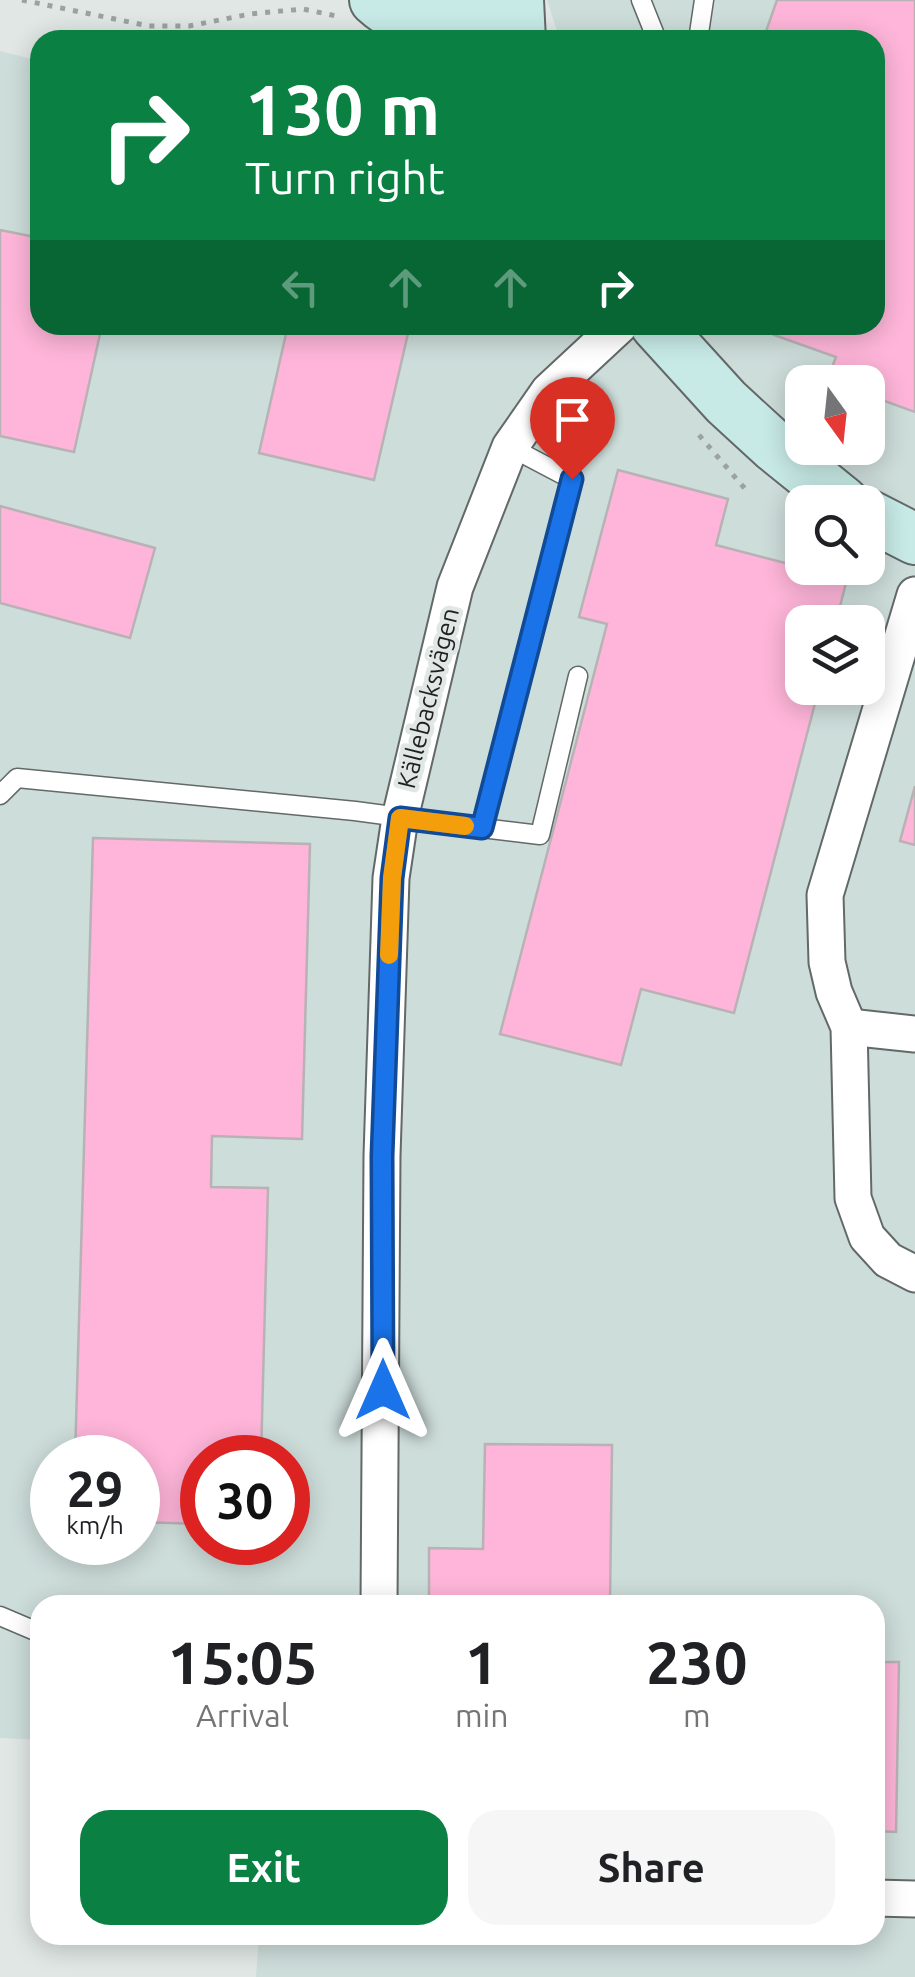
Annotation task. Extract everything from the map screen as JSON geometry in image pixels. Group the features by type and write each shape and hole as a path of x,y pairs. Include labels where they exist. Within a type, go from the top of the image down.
{"street":[{"path":"453,30 498,0"},
{"path":"518,0 520,30"},
{"path":"363,10 444,30"},
{"name":"Källebacksvägen","path":"379,1595 383,1136 392,878 400,818 455,587 510,446 549,391 609,335"},
{"path":"665,335 726,402 822,485"},
{"path":"885,524 915,539"},
{"path":"915,595 825,895 827,962 848,1027 854,1198 867,1237 888,1260 915,1274"},
{"path":"848,1027 915,1034"},
{"path":"885,1898 915,1899"}],"lane":[{"path":"641,0 653,30"},
{"path":"700,30 704,0"},
{"path":"482,828 572,479 510,446"},
{"path":"0,795 17,778 355,811 540,835 578,676"},
{"path":"0,1616 30,1629"}],"path":[{"path":"22,0 149,26 189,26 304,9 363,10"}],"shaded area":[{"path":"547,0 915,0 915,1977 256,1977 258,1945 885,1945 885,1595 30,1595 30,1740 0,1738 0,51 30,58 30,335 885,335 885,30 557,30"}],"building":[{"path":"777,0 915,0 915,412 885,401 885,365 833,365 836,357 774,335 885,335 885,30 766,30"},
{"path":"0,230 30,236 30,335 100,335 74,452 0,436"},
{"path":"286,335 408,335 374,480 259,453"},
{"path":"618,470 728,499 716,545 785,563 785,585 845,585 840,605 785,605 785,705 815,705 734,1013 641,989 621,1065 500,1034 607,624 579,617"},
{"path":"0,506 155,548 130,638 0,603"},
{"path":"915,786 915,845 900,841"},
{"path":"93,838 310,844 302,1139 212,1136 211,1187 268,1188 262,1435 180,1435 180,1523 160,1523 160,1435 76,1435"},
{"path":"485,1444 612,1445 610,1595 429,1595 429,1548 483,1549"},
{"path":"885,1662 899,1662 896,1832 885,1831"}],"slow traffic":[{"path":"389,955 392,878 400,818 465,826"}],"route":[{"path":"383,1390 382,1156 392,878 400,818 482,828 572,479"}]}
